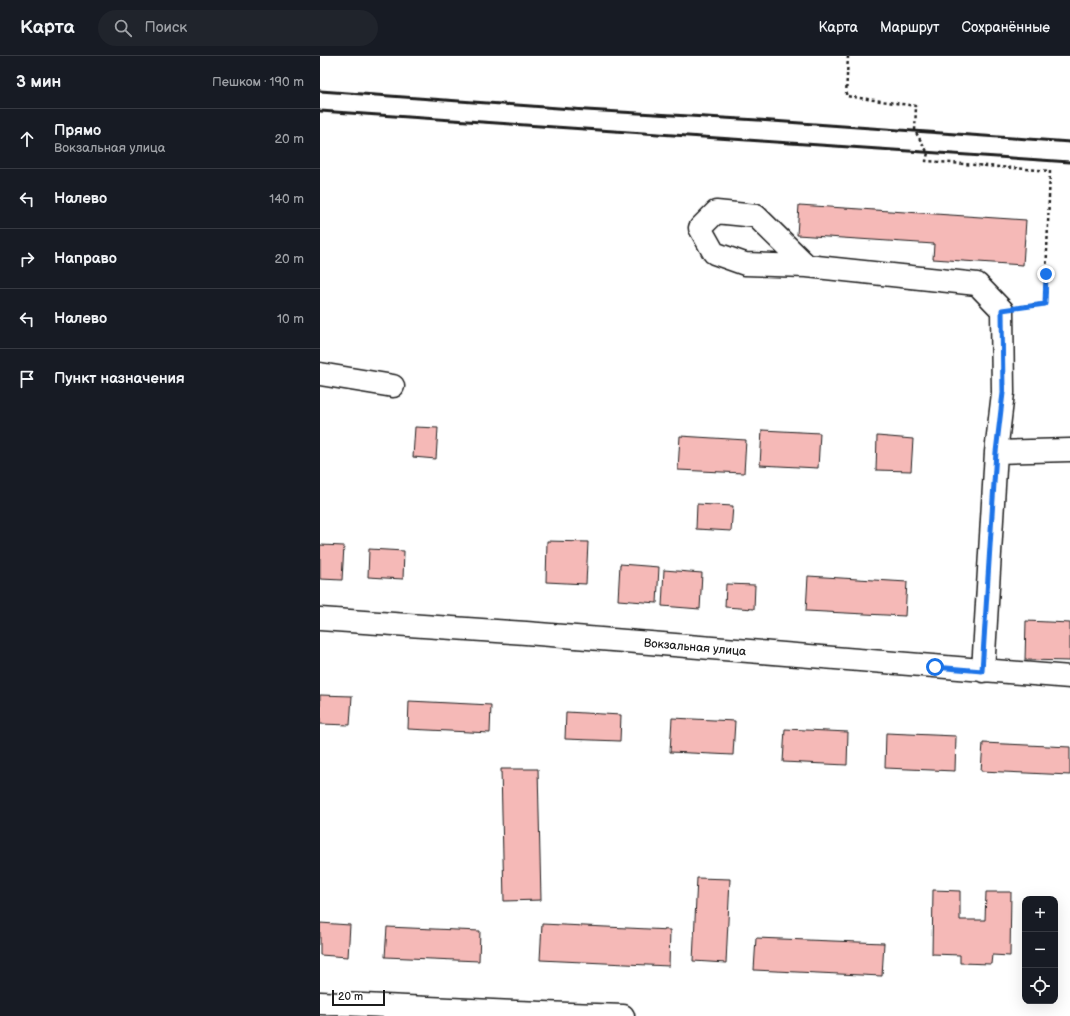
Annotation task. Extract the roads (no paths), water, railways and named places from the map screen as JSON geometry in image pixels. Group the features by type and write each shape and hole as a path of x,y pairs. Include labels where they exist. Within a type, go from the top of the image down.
{"street":[{"path":"807,266 977,284 1002,310 1003,393 996,452 982,671"},
{"path":"320,374 393,386"},
{"path":"996,452 1070,450"},
{"name":"Вокзальная улица","path":"320,619 534,634 1070,677"},
{"path":"320,1003 516,1014 623,1016"}],"railway":[{"path":"320,91 1070,142"},
{"path":"320,111 1070,162"}]}
